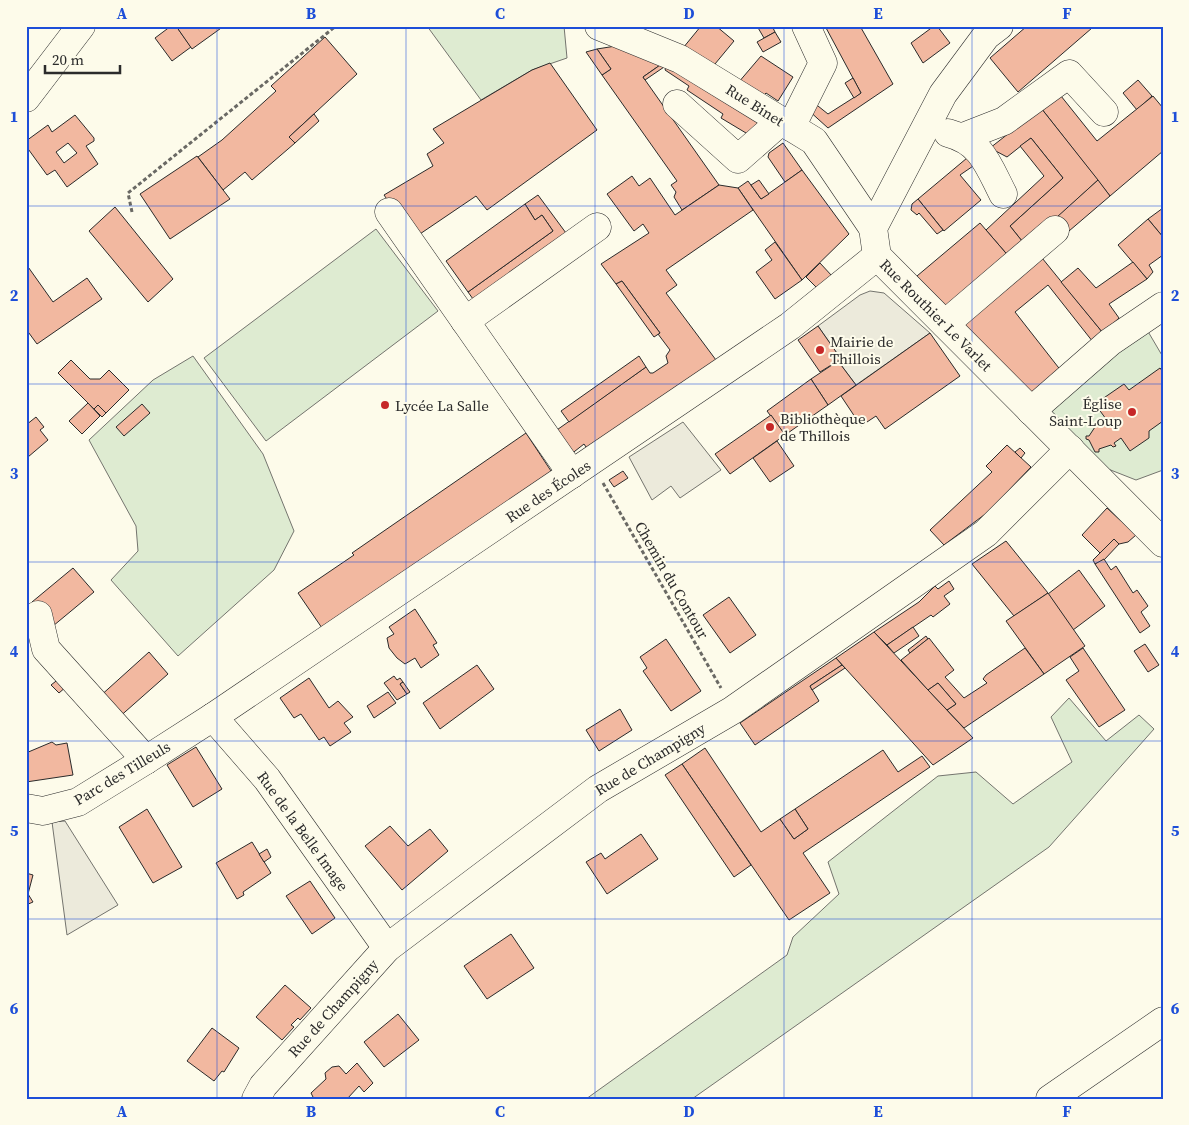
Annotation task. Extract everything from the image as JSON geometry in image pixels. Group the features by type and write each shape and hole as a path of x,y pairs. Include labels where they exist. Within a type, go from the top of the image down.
{"street":[{"path":"26,98 81,26"},
{"name":"Rue Binet","path":"599,26 680,59 814,141 873,228"},
{"path":"677,104 738,159 786,124 823,62 806,26"},
{"path":"873,228 943,94 986,36 999,26"},
{"path":"963,137 1004,121 1068,74 1104,112"},
{"path":"926,127 963,137 981,151 1002,194"},
{"path":"388,212 573,473"},
{"path":"464,321 598,227"},
{"name":"Rue Routhier Le Varlet","path":"873,228 877,256 1163,543"},
{"path":"946,324 1055,230"},
{"name":"Rue des Écoles","path":"213,717 790,326 877,256"},
{"path":"1031,410 1110,342 1163,306"},
{"name":"Rue de Champigny","path":"256,1099 263,1086 387,948 598,789 733,710 986,533 1070,449"},
{"path":"38,615 46,649 146,760"},
{"name":"Parc des Tilleuls","path":"26,808 43,811 78,802 213,717"},
{"name":"Rue de la Belle Image","path":"213,717 267,779 387,948"},
{"path":"1050,1099 1163,1021"}],"path":[{"path":"132,212 128,193 336,26"},
{"name":"Chemin du Contour","path":"573,473 733,710"}],"green space":[{"path":"427,26 564,26 567,58 532,70 481,100"},
{"path":"376,229 438,311 266,441 204,358"},
{"path":"1143,323 1163,357 1163,470 1136,480 1103,467 1045,405"},
{"path":"193,356 263,454 294,531 274,570 178,656 111,580 138,551 136,526 89,440 153,380"},
{"path":"1069,698 1106,741 1139,715 1154,729 1049,847 692,1099 586,1099 787,955 793,937 839,894 828,862 938,776 976,772 1013,804 1072,762 1051,717"}],"shaded area":[{"path":"870,291 884,293 930,333 856,385 838,361 841,359 818,326 860,295"},
{"path":"683,422 721,470 680,498 671,486 652,500 629,457"},
{"path":"65,821 118,905 67,935 52,822"}],"building":[{"path":"171,26 176,26 191,47 172,61 155,38"},
{"path":"176,26 224,26 192,49"},
{"path":"701,26 716,26 734,41 710,70 683,48"},
{"path":"757,26 772,26 775,32 764,38"},
{"path":"825,26 860,26 893,84 828,128 807,109 813,102 828,114 861,93"},
{"path":"934,26 937,26 950,43 923,63 911,43"},
{"path":"1027,26 1092,28 1018,92 990,58"},
{"path":"775,32 781,42 763,52 757,42"},
{"path":"325,37 357,74 289,137 295,143 252,180 245,172 223,190 198,157 222,140 276,91 271,86"},
{"path":"622,45 663,63 643,77 719,185 682,210 674,197 676,192 671,185 677,181 602,75 611,69 597,49"},
{"path":"597,49 611,69 602,75 586,52"},
{"path":"761,56 793,77 778,101 766,93 762,97 738,83"},
{"path":"550,63 597,130 487,210 476,196 414,238 384,195 433,166 427,154 444,143 433,129 532,70"},
{"path":"663,63 667,65 645,80 643,77"},
{"path":"667,65 764,126 751,136 721,118 723,114 687,90 689,86 665,70"},
{"path":"853,78 861,93 854,98 845,83"},
{"path":"1138,80 1152,96 1137,110 1123,93"},
{"path":"1061,96 1097,141 1153,96 1163,108 1163,151 1110,196 1041,108"},
{"path":"1041,108 1098,180 1026,246 1010,226 1063,178 1031,138 1007,157 990,148"},
{"path":"314,114 319,121 295,143 289,137"},
{"path":"75,115 94,138 94,141 86,146 98,164 67,187 55,170 47,175 26,146 26,141 48,125 52,132","holes":["68,143 77,153 64,163 56,152"]},
{"path":"1031,138 1063,178 1010,226 1026,246 1011,259 986,230 1044,176 1020,146"},
{"path":"783,143 802,170 785,182 768,157 769,153"},
{"path":"973,153 979,162 960,175 981,200 944,231 918,199"},
{"path":"197,156 230,199 170,239 140,194"},
{"path":"802,170 849,234 802,280 738,188 748,181 761,199"},
{"path":"632,176 639,186 650,178 675,215 719,185 738,188 753,210 666,270 677,285 666,293 716,360 588,450 584,444 570,455 554,432 646,367 650,373 653,373 668,363 666,356 670,350 658,334 660,333 622,281 616,284 601,264 649,233 643,224 634,231 607,194"},
{"path":"759,180 769,194 761,199 751,185"},
{"path":"1098,180 1110,196 1069,231 1057,217"},
{"path":"538,195 566,233 473,299 468,292 553,231 542,215 535,220 525,204"},
{"path":"918,199 943,230 937,234 919,213 917,215 911,210 912,204"},
{"path":"525,204 535,220 542,215 553,231 468,292 446,261"},
{"path":"115,207 173,279 148,302 89,231"},
{"path":"1163,208 1163,237 1148,219"},
{"path":"1148,219 1163,237 1163,255 1149,265 1153,272 1147,279 1118,245"},
{"path":"980,223 1011,259 951,311 917,276"},
{"path":"775,242 802,280 775,299 756,272 772,260 765,250"},
{"path":"1038,253 1103,333 1093,342 1048,285 1015,312 1062,372 1040,392 1030,392 964,324"},
{"path":"1133,262 1147,279 1109,304 1119,318 1103,333 1061,282 1078,268 1096,288"},
{"path":"820,263 832,276 819,290 806,277"},
{"path":"26,264 53,302 87,278 102,299 37,344 26,329"},
{"path":"622,281 660,333 654,337 616,284"},
{"name":"Mairie de Thillois","path":"818,326 841,359 820,372 798,340"},
{"path":"930,333 960,376 885,429 876,416 861,426 841,396"},
{"path":"639,356 646,367 569,422 561,411"},
{"path":"71,360 90,379 100,379 109,370 129,390 106,413 98,405 94,409 58,373"},
{"path":"838,361 856,385 828,405 811,379"},
{"name":"Église Saint-Loup","path":"1160,368 1163,372 1163,421 1149,431 1149,438 1130,451 1121,438 1114,443 1116,446 1113,447 1111,445 1099,449 1099,452 1095,452 1086,436 1089,436 1095,427 1093,424 1096,422 1098,424 1106,419 1095,404 1124,384 1129,390"},
{"path":"811,379 828,405 785,435 767,411"},
{"path":"88,403 100,416 82,434 69,421"},
{"path":"142,404 150,413 124,436 116,427"},
{"path":"98,405 106,413 102,417 94,409"},
{"path":"771,415 785,435 730,474 715,454"},
{"path":"36,417 44,427 40,430 48,440 28,457 26,454 26,425"},
{"path":"526,433 553,474 322,628 298,593 354,555 352,553"},
{"path":"777,441 794,466 770,482 753,458"},
{"path":"1007,445 1031,467 988,512 944,545 930,530 992,472 986,466"},
{"path":"1020,448 1025,453 1021,458 1015,452"},
{"path":"623,471 628,478 614,487 609,480"},
{"path":"1107,508 1136,535 1128,542 1119,544 1114,539 1100,553 1082,535"},
{"path":"1114,539 1119,544 1104,560 1095,564 1093,560"},
{"path":"1006,541 1048,593 1014,616 972,564"},
{"path":"1104,559 1111,570 1116,566 1133,593 1137,590 1148,606 1141,612 1150,626 1140,633 1095,564"},
{"path":"73,568 94,592 53,626 32,602"},
{"path":"1079,570 1105,606 1073,630 1048,594"},
{"path":"949,581 954,589 944,596 950,604 933,617 931,615 887,645 874,632 919,602 935,586 938,589"},
{"path":"1048,593 1085,646 1044,674 1006,621"},
{"path":"729,597 756,635 730,653 703,615"},
{"path":"415,609 437,643 433,645 439,655 421,668 415,658 405,664 397,658 389,648 387,638 394,634 389,627"},
{"path":"913,627 919,636 894,653 887,645"},
{"path":"874,632 973,738 933,765 836,658"},
{"path":"926,636 928,639 910,653 908,650"},
{"path":"929,638 954,670 945,677 964,698 987,683 983,679 986,675 1025,648 1044,674 964,728 947,710 956,704 938,683 928,690 901,660"},
{"path":"666,639 701,691 671,711 643,671 647,668 640,657"},
{"path":"1145,644 1159,665 1148,672 1134,651"},
{"path":"1083,648 1125,710 1099,727 1066,680 1079,671 1070,657"},
{"path":"149,652 168,674 117,719 98,698"},
{"path":"836,658 842,665 810,686 819,701 755,745 740,723"},
{"path":"477,665 494,689 440,729 423,703"},
{"path":"842,665 845,668 812,690 810,686"},
{"path":"394,676 397,680 400,678 403,682 400,684 407,694 397,700 384,683"},
{"path":"60,678 67,686 59,693 51,685"},
{"path":"309,678 329,708 338,701 353,717 344,723 351,732 330,746 324,737 319,740 301,714 294,718 280,698"},
{"path":"403,682 410,692 407,694 400,684"},
{"path":"938,683 956,704 947,710 928,690"},
{"path":"388,692 396,703 374,718 367,706"},
{"path":"620,709 632,730 599,751 586,730"},
{"path":"52,742 56,745 67,743 73,775 26,782 26,753"},
{"path":"196,747 222,789 193,807 167,765"},
{"path":"705,748 761,832 780,819 794,839 808,829 795,809 883,750 898,772 922,756 930,767 803,853 830,893 789,920 682,764"},
{"path":"682,764 751,865 734,877 665,775"},
{"path":"147,809 182,867 153,883 119,827"},
{"path":"795,809 808,829 794,839 780,819"},
{"path":"390,826 408,846 430,829 448,851 402,890 365,846"},
{"path":"641,834 658,859 607,894 586,862 601,853 605,859"},
{"path":"252,842 271,873 243,892 244,895 237,899 216,863"},
{"path":"267,849 271,857 264,862 259,854"},
{"path":"26,873 33,875 28,894 33,902 26,905"},
{"path":"310,881 335,918 312,934 286,896"},
{"path":"511,934 534,968 487,999 464,966"},
{"path":"285,985 311,1008 300,1020 298,1018 291,1025 294,1027 282,1040 256,1017"},
{"path":"398,1014 419,1040 384,1067 364,1042"},
{"path":"212,1028 239,1048 224,1072 222,1071 214,1081 187,1061"},
{"path":"357,1063 373,1083 364,1092 359,1086 347,1099 311,1099 313,1097 311,1093 326,1079 325,1073 332,1067 339,1066 346,1074"}],"place":[{"name":"Mairie de Thillois","path":"820,350"},
{"name":"Lycée La Salle","path":"385,405"},
{"name":"Église Saint-Loup","path":"1132,412"},
{"name":"Bibliothèque de Thillois","path":"770,427"}]}
